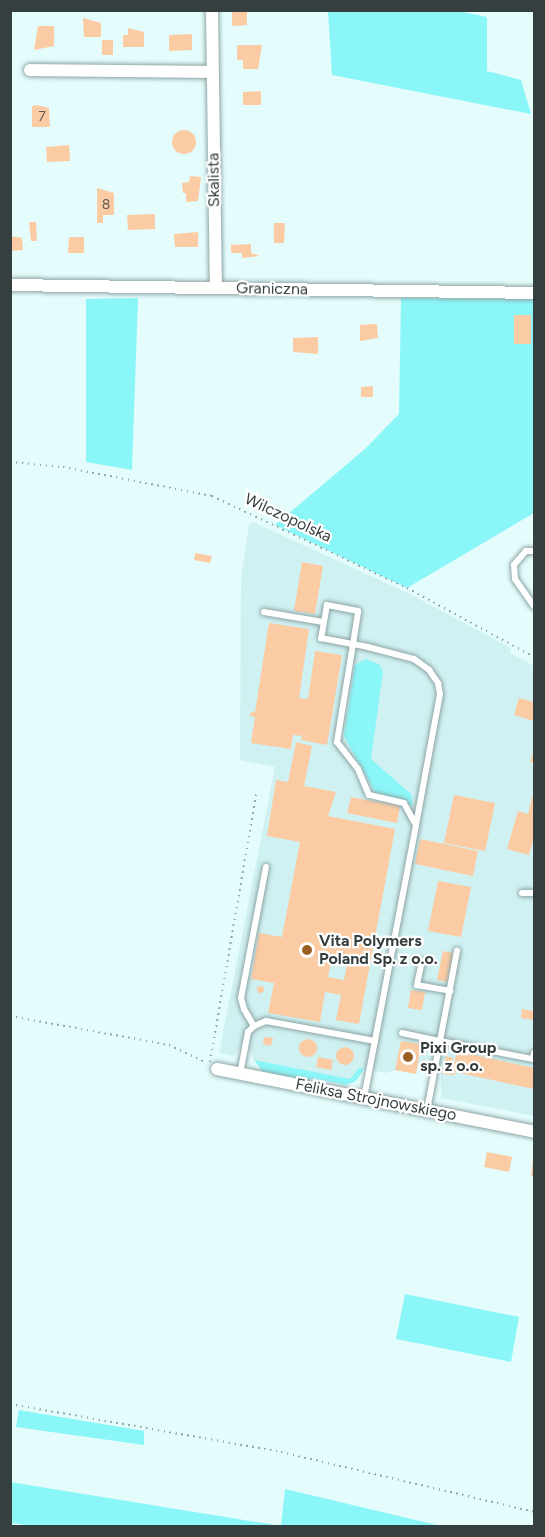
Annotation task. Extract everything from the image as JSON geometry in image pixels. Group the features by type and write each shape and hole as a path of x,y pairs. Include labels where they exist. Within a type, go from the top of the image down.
{"street":[{"name":"Skalista","path":"212,10 211,72 216,288"},
{"path":"30,70 211,72"},
{"name":"Graniczna","path":"10,285 534,293"},
{"name":"Feliksa Strojnowskiego","path":"213,1067 534,1132"}],"lane":[{"path":"534,551 526,551 513,566 515,579 534,606"},
{"path":"364,1098 416,825 440,694 438,683 429,670 414,659 353,644 321,638 327,605 358,610 353,644 338,742 358,769 369,795 404,803 416,825"},
{"path":"264,612 323,622"},
{"path":"254,1026 241,998 266,867"},
{"path":"522,893 534,893"},
{"path":"427,1110 457,951"},
{"path":"422,961 417,985 450,992"},
{"path":"240,1074 248,1032 254,1026 266,1021 375,1041"},
{"path":"402,1034 533,1059 534,1053"}],"path":[{"name":"Wilczopolska","path":"10,462 63,467 212,496 407,588 534,657"},
{"path":"213,1067 210,1043 257,791"},
{"path":"10,1016 169,1045 213,1067"},
{"path":"10,1404 281,1452 534,1512"}],"shaded area":[{"path":"454,10 487,17 487,71 521,80 531,114 332,75 328,11"},
{"path":"138,298 132,470 86,462 86,299"},
{"path":"401,298 534,299 534,513 407,588 275,525 365,449 399,414"},
{"name":"Vita Polymers Poland Sp. z o.o.","path":"253,522 410,594 511,648 510,653 534,666 534,1116 441,1098 441,1074 417,1069 416,1074 395,1070 386,1073 359,1068 350,1080 254,1060 251,1051 239,1049 234,1056 219,1053 275,767 240,760 241,579 249,525"},
{"path":"366,659 380,665 383,672 371,759 411,794 413,806 375,792 344,736 355,665"},
{"path":"254,1060 350,1079 359,1068 364,1069 356,1081 346,1085 313,1078 304,1082 264,1073"},
{"path":"405,1294 519,1317 511,1362 396,1339"},
{"path":"19,1410 144,1431 144,1445 16,1427"},
{"path":"10,1482 281,1526 33,1526 11,1523"},
{"path":"285,1489 441,1526 281,1526"}],"building":[{"path":"232,10 247,10 247,25 232,26"},
{"path":"83,18 101,23 101,37 84,37"},
{"path":"38,26 54,26 54,46 34,50"},
{"path":"128,28 144,32 144,47 123,47 123,35 128,35"},
{"path":"192,34 192,50 169,51 169,35"},
{"path":"102,40 113,40 113,55 102,55"},
{"path":"237,45 262,45 258,69 243,69 243,60 237,60"},
{"path":"261,91 261,105 243,105 243,92"},
{"path":"32,106 49,108 50,127 32,127"},
{"path":"184,130 192,134 196,142 192,150 184,154 176,150 172,142 176,134"},
{"path":"69,145 70,161 47,162 46,147"},
{"path":"190,176 201,177 198,201 186,202 186,193 183,193 182,183 189,182"},
{"path":"97,188 114,193 114,215 103,215 103,223 97,223"},
{"path":"155,214 155,229 128,230 127,215"},
{"path":"29,222 36,222 37,241 31,241"},
{"path":"274,223 285,223 284,243 274,243"},
{"path":"198,232 198,247 175,247 174,234"},
{"path":"10,236 22,238 23,250 10,251"},
{"path":"69,237 84,237 84,253 68,253"},
{"path":"251,244 251,253 260,256 242,258 242,253 231,253 231,245"},
{"path":"514,315 531,315 531,344 514,344"},
{"path":"360,325 377,325 378,338 360,341"},
{"path":"318,337 318,354 293,352 293,338"},
{"path":"373,386 373,397 361,397 361,387"},
{"path":"195,553 212,556 210,563 194,560"},
{"path":"302,562 323,566 315,614 294,611"},
{"path":"269,623 309,629 299,698 308,699 315,651 342,655 327,745 301,740 302,736 293,735 291,749 251,743 255,717 250,716 251,712 255,712"},
{"path":"519,698 534,702 534,721 514,715"},
{"path":"296,742 312,746 304,786 336,792 328,816 395,829 359,1024 336,1020 341,995 325,992 320,1022 268,1013 274,983 251,979 259,933 282,937 300,842 267,836 276,780 288,782","holes":["331,962 347,965 344,980 328,977"]},
{"path":"534,749 534,763 530,762"},
{"path":"534,790 534,837 529,855 507,849 518,811 528,814"},
{"path":"454,795 495,803 485,851 444,843"},
{"path":"351,797 400,806 397,823 347,813"},
{"path":"420,839 478,851 473,876 415,864"},
{"path":"438,881 471,887 461,937 428,931"},
{"path":"443,951 453,953 447,982 437,980"},
{"path":"260,985 264,989 260,993 256,989"},
{"path":"411,990 425,992 422,1010 408,1008"},
{"path":"522,1009 534,1011 534,1020 521,1018"},
{"path":"264,1037 273,1038 271,1046 263,1044"},
{"path":"308,1039 314,1042 317,1048 314,1054 308,1057 302,1054 299,1048 302,1042"},
{"name":"Pixi Group sp. z o.o.","path":"401,1041 421,1044 416,1074 395,1070"},
{"path":"345,1047 351,1050 354,1056 351,1062 345,1065 339,1062 336,1056 339,1050"},
{"path":"457,1051 534,1068 534,1089 455,1072 455,1075 442,1074 446,1056 453,1058 454,1064"},
{"path":"318,1057 333,1060 331,1070 316,1067"},
{"path":"487,1152 512,1157 509,1172 484,1167"},
{"path":"534,1159 534,1177 531,1176"}],"place":[{"name":"Vita Polymers Poland Sp. z o.o.","path":"307,950"},
{"name":"Pixi Group sp. z o.o.","path":"408,1057"}]}
